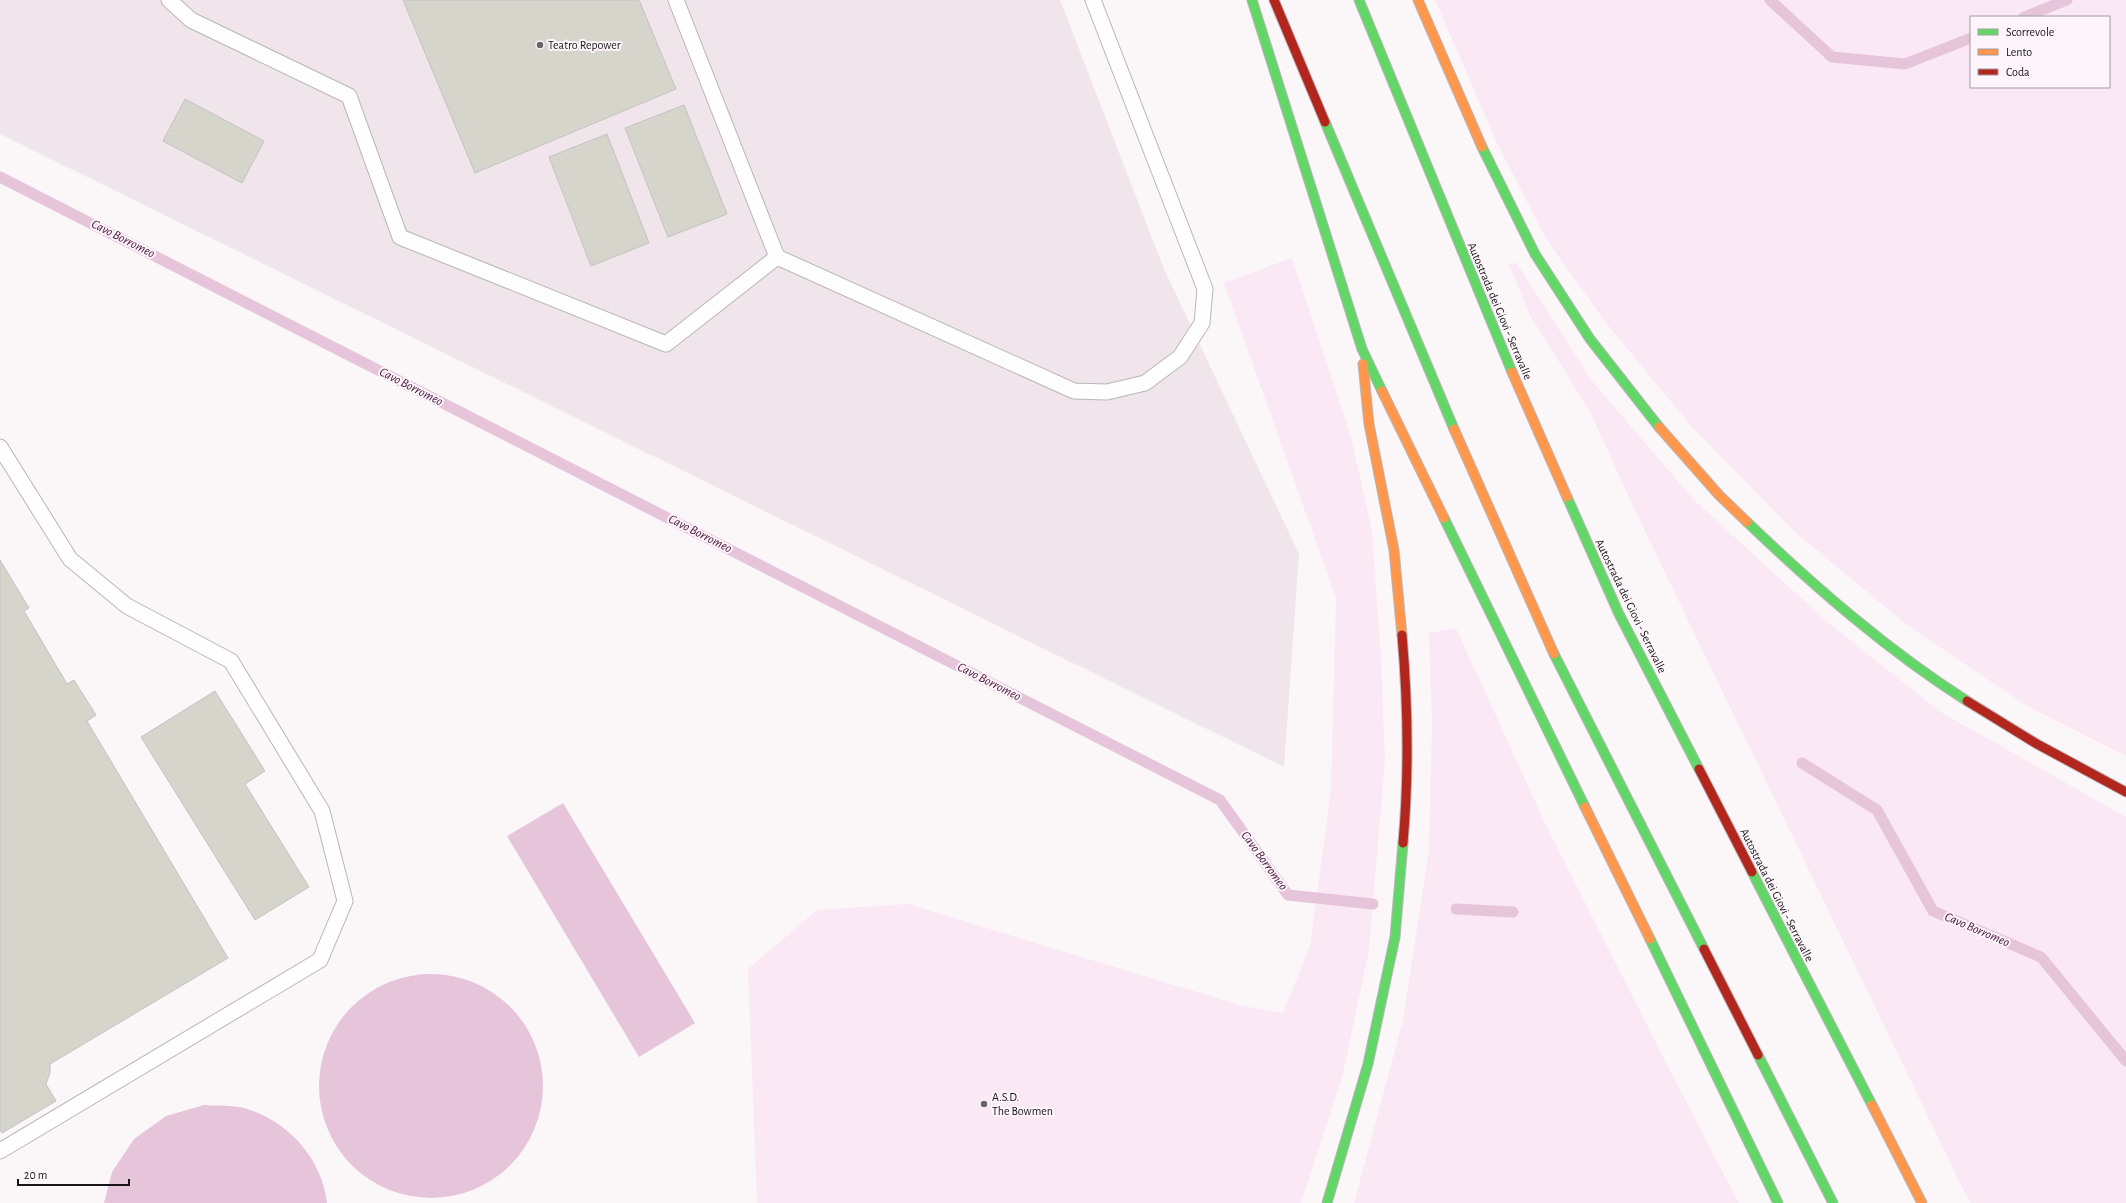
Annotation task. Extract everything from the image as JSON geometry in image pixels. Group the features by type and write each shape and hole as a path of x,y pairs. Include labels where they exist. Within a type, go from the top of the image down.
{"highway":[{"path":"1252,0 1362,349 1778,1203"},
{"path":"1274,0 1456,435 1556,659 1834,1203"},
{"name":"Autostrada dei Giovi - Serravalle","path":"1359,0 1492,323 1619,614 1922,1203"},
{"path":"1418,0 1489,165 1533,251 1578,322 1627,390 1684,458 1748,524 1821,592 1913,664 1994,720 2074,766 2126,792"},
{"path":"1326,1203 1368,1064 1395,937 1406,809 1406,679 1394,550 1369,424 1362,349"}],"lane":[{"path":"169,0 191,20 348,96 400,237 666,344 777,256"},
{"path":"676,0 777,256 1074,391 1107,392 1145,383 1180,357 1202,323 1205,289 1093,0"},
{"path":"0,446 70,559 127,606 231,661 322,811 345,901 320,960 0,1151"}],"shaded area":[{"path":"0,0 1060,0 1164,269 1299,554 1284,767 0,134"},
{"path":"1435,0 2126,0 2126,756 2027,706 1906,624 1796,533 1692,427 1606,323 1546,239 1498,145"},
{"name":"A.S.D. The Bowmen","path":"1292,258 1351,437 1372,531 1381,658 1385,760 1369,950 1343,1074 1301,1203 757,1203 748,969 817,910 908,904 1243,1006 1283,1013 1310,946 1331,789 1336,598 1224,283"},
{"path":"1516,262 1592,381 1694,500 1825,620 1939,711 2126,817 2126,1203 1971,1203 1640,521 1590,412 1530,315 1509,265"},
{"path":"1456,628 1544,821 1665,1061 1739,1203 1354,1203 1403,1020 1429,850 1432,721 1429,633"},
{"path":"563,803 695,1023 639,1057 507,836"},
{"path":"420,974 442,974 464,978 474,982 493,992 511,1006 525,1024 539,1053 543,1075 543,1097 539,1119 535,1129 525,1148 511,1166 493,1180 464,1194 442,1198 420,1198 398,1194 388,1190 369,1180 351,1166 337,1148 323,1119 319,1097 319,1075 323,1053 327,1043 337,1024 351,1006 369,992 398,978"},
{"path":"204,1105 244,1108 260,1114 288,1131 310,1156 324,1186 327,1203 104,1203 112,1172 134,1139 166,1116"}],"building":[{"name":"Teatro Repower","path":"403,0 639,0 676,89 475,173"},
{"path":"185,99 264,141 242,183 163,141"},
{"path":"684,105 727,214 668,237 625,128"},
{"path":"607,134 649,243 591,266 549,157"},
{"path":"0,560 29,608 24,611 67,684 74,680 96,715 87,721 228,958 50,1064 50,1073 46,1084 56,1101 2,1133 0,1130"},
{"path":"215,691 265,771 245,784 309,887 255,920 141,737"}],"waterway":[{"path":"1770,0 1832,57 1905,64 1970,38"},
{"path":"2027,16 2067,0"},
{"name":"Cavo Borromeo","path":"0,177 1220,800 1288,895 1373,904"},
{"name":"Cavo Borromeo","path":"1802,763 1877,810 1933,911 2041,957 2126,1061"},
{"name":"Cavo Borromeo","path":"1456,909 1513,912"}],"traffic: fast":[{"path":"1252,0 1362,349 1382,391"},
{"path":"1359,0 1512,372"},
{"path":"1325,122 1454,429"},
{"path":"1482,147 1535,254 1590,339 1659,427"},
{"path":"1567,497 1619,614 1699,769"},
{"path":"1444,518 1585,807"},
{"path":"1747,522 1852,617 1908,661 1967,701"},
{"path":"1554,654 1704,949"},
{"path":"1327,1203 1368,1064 1395,937 1403,843"},
{"path":"1752,872 1872,1105"},
{"path":"1650,939 1778,1203"},
{"path":"1758,1055 1833,1203"}],"traffic: slow":[{"path":"1418,0 1482,147"},
{"path":"1363,364 1369,424 1394,550 1402,635"},
{"path":"1512,372 1567,497"},
{"path":"1382,391 1444,518"},
{"path":"1659,427 1719,495 1747,522"},
{"path":"1454,429 1554,654"},
{"path":"1585,807 1650,939"},
{"path":"1872,1105 1922,1203"}],"traffic: jam":[{"path":"1274,0 1325,122"},
{"path":"1402,635 1406,687 1407,739 1403,843"},
{"path":"1967,701 2037,744 2126,792"},
{"path":"1699,769 1752,872"},
{"path":"1704,949 1758,1055"}],"place":[{"name":"Teatro Repower","path":"540,45"},
{"name":"A.S.D. The Bowmen","path":"984,1104"}]}
